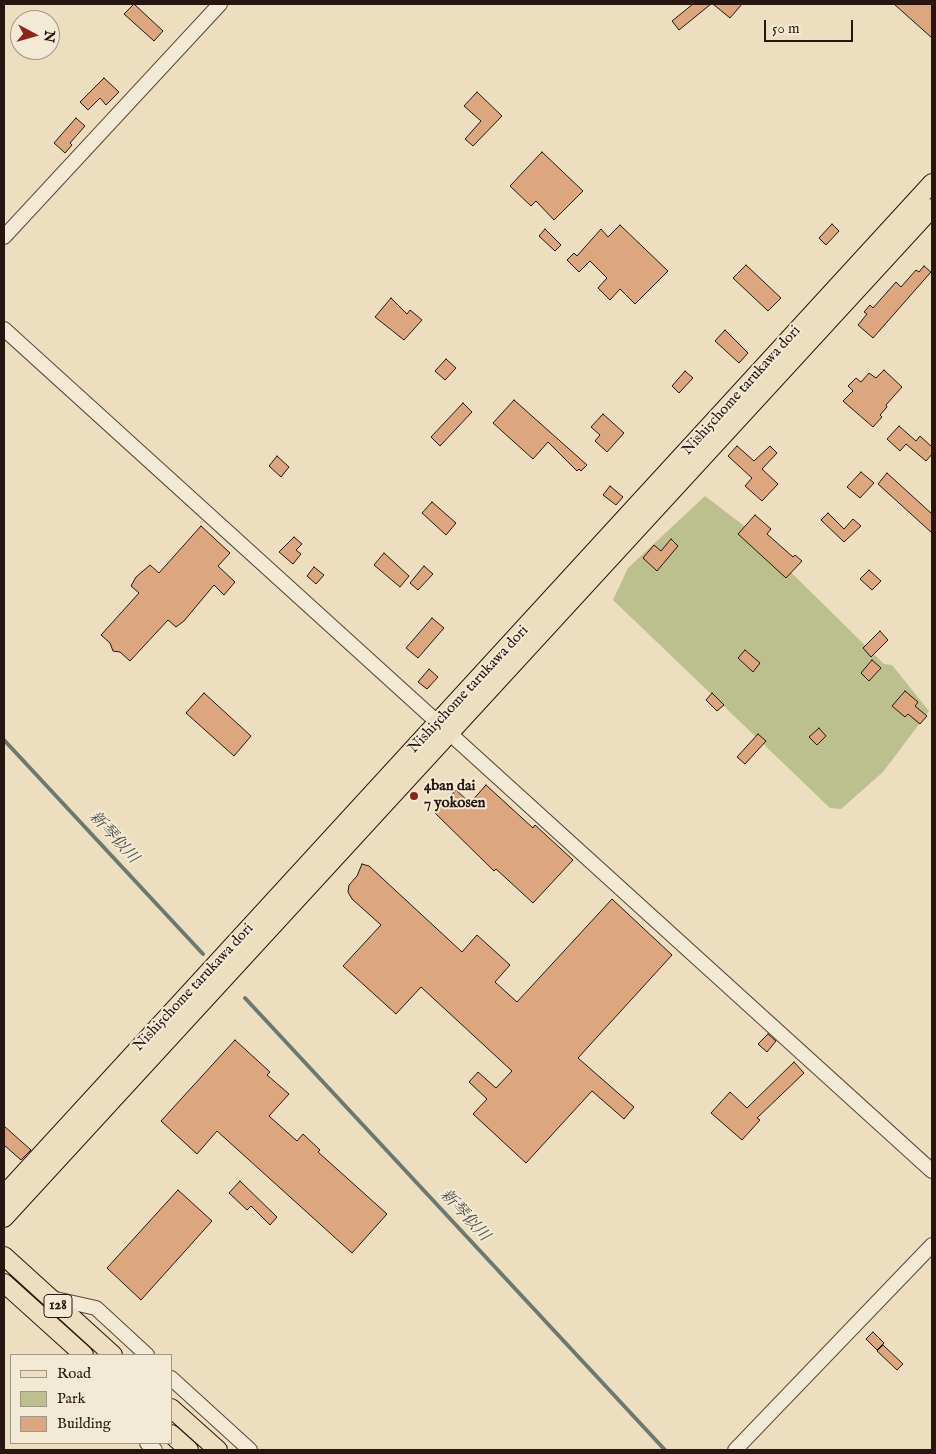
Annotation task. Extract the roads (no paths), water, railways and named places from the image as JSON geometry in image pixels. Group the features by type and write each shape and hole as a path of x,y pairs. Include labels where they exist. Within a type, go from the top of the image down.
{"main road":[{"name":"Nishi5chome tarukawa dori","path":"4,1218 932,183"},
{"name":"Nishi5chome tarukawa dori","path":"4,1195 932,208"},
{"name":"128","path":"4,1256 112,1354"},
{"name":"128","path":"4,1283 83,1354"},
{"path":"172,1409 218,1450"},
{"path":"172,1435 189,1450"}],"street":[{"path":"4,237 220,4"},
{"path":"4,328 932,1171"},
{"path":"736,1450 932,1245"},
{"path":"50,1298 96,1308 146,1354"},
{"path":"172,1379 250,1450"}],"waterway":[{"name":"新琴似川","path":"4,740 203,954"},
{"name":"新琴似川","path":"245,998 665,1450"}],"place":[{"name":"4ban dai 7 yokosen","path":"414,796"}]}
